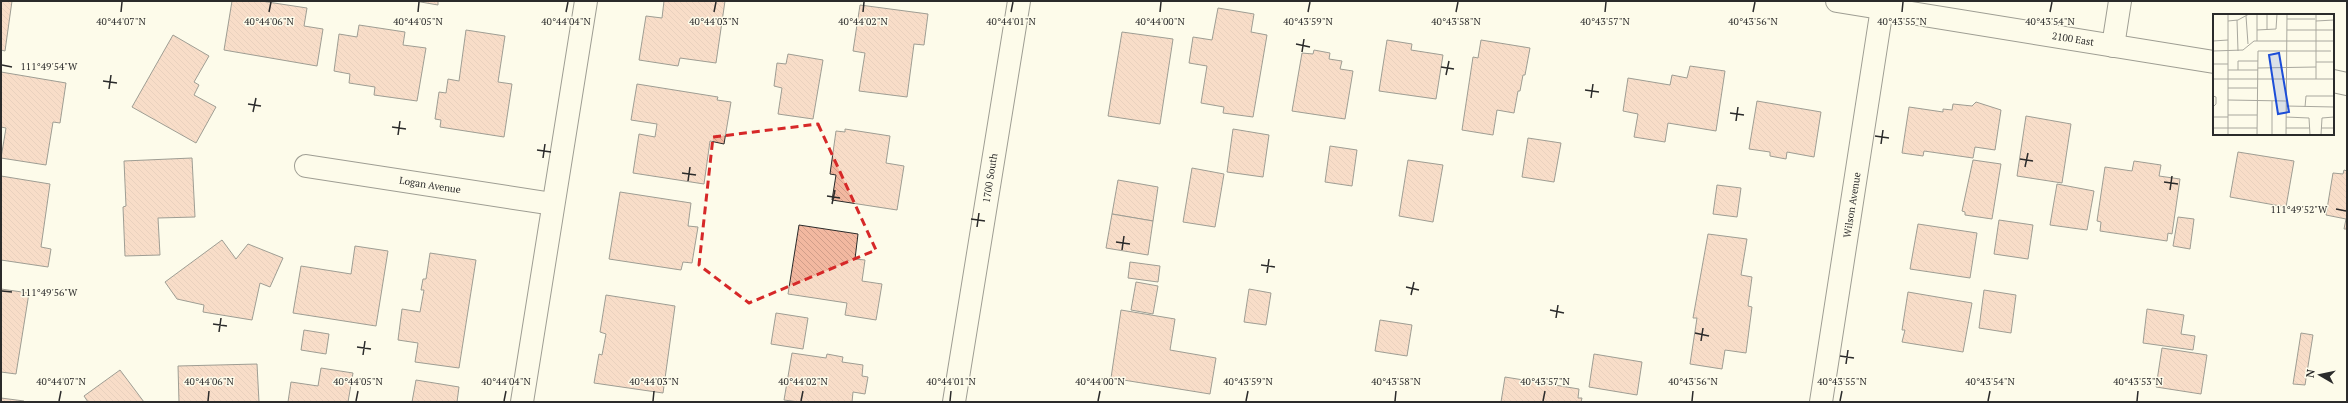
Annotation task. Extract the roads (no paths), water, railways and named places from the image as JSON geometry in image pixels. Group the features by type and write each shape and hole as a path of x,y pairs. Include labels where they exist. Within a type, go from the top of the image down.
{"street":[{"path":"522,402 586,1"},
{"name":"1700 South","path":"954,402 1019,1"},
{"name":"2100 East","path":"1837,1 2213,62"},
{"path":"2113,46 2120,1"},
{"name":"Wilson Avenue","path":"1821,402 1882,8"},
{"path":"2334,81 2347,84"},
{"name":"Logan Avenue","path":"306,166 554,204"}]}
